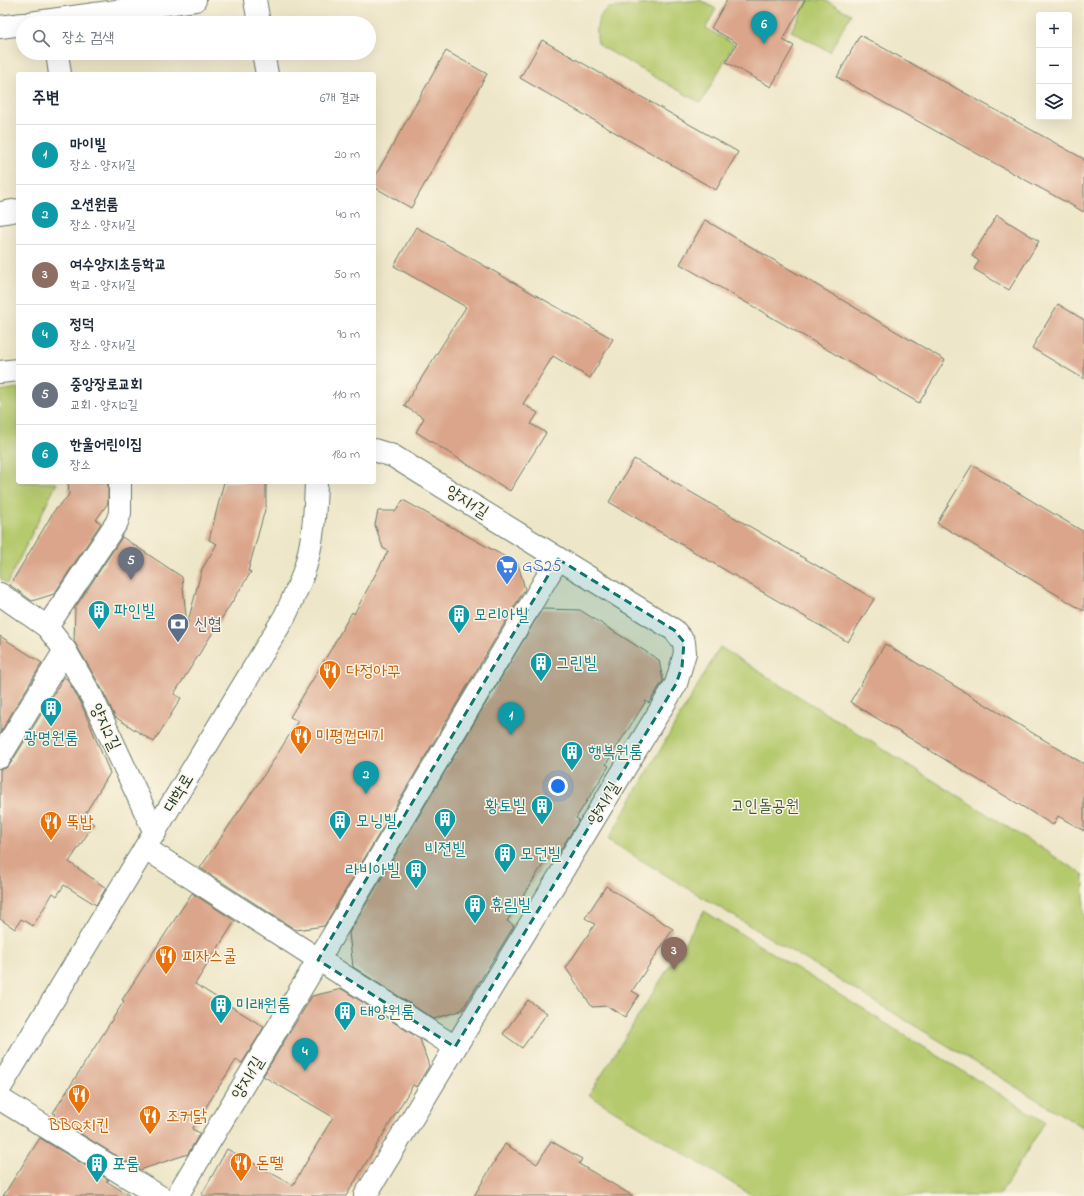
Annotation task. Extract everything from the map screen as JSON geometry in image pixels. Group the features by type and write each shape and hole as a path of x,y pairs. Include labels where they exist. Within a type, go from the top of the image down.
{"street":[{"path":"91,16 195,0"},
{"path":"255,0 258,16"},
{"path":"0,27 16,25"},
{"path":"58,60 60,72"},
{"path":"265,60 267,72"},
{"path":"0,213 16,210"},
{"path":"0,372 16,370"},
{"name":"양지1길","path":"365,1196 676,684 682,668 685,653 684,642 674,630 393,456 376,451"},
{"path":"47,627 116,522 120,513 120,484"},
{"name":"대학로","path":"0,1088 285,616 302,576 309,549 315,511 316,484"},
{"name":"양지1길","path":"177,1196 558,559"},
{"name":"양지2길","path":"0,594 47,627 65,650 92,697 150,841"},
{"path":"0,757 65,650"},
{"path":"150,841 318,960 455,1047"},
{"path":"0,1099 159,1196"}],"highlighted area":[{"path":"558,559 674,630 684,642 682,667 676,684 455,1047 318,960"}],"green space":[{"path":"700,0 716,9 706,28 734,44 701,103 602,47 598,43 597,28 599,19 608,8"},
{"path":"808,0 824,0 851,14 830,52 791,31"},
{"path":"16,388 16,484 57,484 7,584 0,578 0,391"},
{"name":"고인돌공원","path":"720,647 1084,875 1084,1125 1082,1127 608,840"},
{"path":"704,911 1045,1122 999,1196 753,1196 589,1095"}],"building":[{"path":"727,0 805,0 783,40 794,46 771,87 726,62 737,43 711,28"},
{"path":"860,35 1084,159 1084,212 837,77"},
{"path":"542,40 738,152 716,190 520,78"},
{"path":"446,51 487,74 411,208 376,188 376,174"},
{"path":"997,215 1039,241 1009,290 974,269 979,261 972,256"},
{"path":"705,220 945,360 919,403 680,264"},
{"path":"416,227 613,339 590,378 553,356 523,404 538,413 531,424 546,433 510,491 416,432 424,418 404,406 466,307 394,266"},
{"path":"1058,304 1084,320 1084,379 1032,348"},
{"path":"634,459 874,599 848,642 609,502"},
{"path":"972,465 1084,532 1084,611 937,523"},
{"path":"68,484 108,484 108,503 96,520 101,523 54,594 32,601 10,585 54,511 69,495"},
{"path":"223,484 266,484 266,506 248,571 251,572 174,694 181,698 154,742 115,717 103,691 74,641 75,608 122,537 182,577 187,625 202,569 217,544 209,540"},
{"path":"403,500 518,564 525,589 324,926 296,930 200,868 268,769 298,721 290,717 352,612 354,614 388,551 383,548 375,525 378,511 396,511"},
{"path":"542,609 580,610 659,660 663,681 649,703 646,701 606,764 609,766 576,818 579,820 553,862 547,858 507,921 514,926 462,1010 434,1019 353,967 349,933"},
{"path":"0,636 42,663 0,733"},
{"path":"885,644 1084,764 1084,831 1058,816 1053,825 850,702"},
{"path":"64,677 67,679 81,703 110,773 83,817 94,824 69,862 106,888 96,905 64,885 57,896 53,893 33,926 21,919 15,929 0,919 0,769 6,768 11,763"},
{"path":"606,886 673,929 632,991 639,995 625,1017 607,1006 592,1007 566,968 595,924 585,918"},
{"path":"192,893 235,921 195,984 264,1027 242,1063 236,1060 192,1129 200,1133 188,1154 140,1170 53,1117 55,1114 53,1113 124,1001 122,1000"},
{"path":"342,989 420,1039 429,1066 416,1087 413,1085 346,1196 201,1196 227,1149 293,1185 333,1117 263,1076 312,996"},
{"path":"528,1000 547,1013 522,1048 503,1034"},
{"path":"40,1138 109,1180 106,1181 130,1196 3,1196"},
{"path":"551,1141 582,1159 579,1164 633,1196 474,1196 505,1144 537,1164"}],"place":[{"name":"한울어린이집","path":"764,44"},
{"name":"중앙장로교회","path":"131,580"},
{"name":"GS25","path":"507,586"},
{"name":"파인빌","path":"99,630"},
{"name":"모리아빌","path":"459,634"},
{"name":"신협","path":"178,644"},
{"name":"그린빌","path":"541,682"},
{"name":"다정아꾸","path":"330,690"},
{"name":"광명원룸","path":"51,728"},
{"name":"마이빌","path":"511,735"},
{"name":"미평껍데기","path":"301,756"},
{"name":"행복원룸","path":"572,772"},
{"name":"오션원룸","path":"366,794"},
{"name":"황토빌","path":"542,826"},
{"name":"비젼빌","path":"445,838"},
{"name":"모닝빌","path":"340,840"},
{"name":"뚝밥","path":"51,842"},
{"name":"모던빌","path":"505,874"},
{"name":"라비아빌","path":"416,890"},
{"name":"휴림빌","path":"475,924"},
{"name":"여수양지초등학교","path":"674,970"},
{"name":"피자스쿨","path":"166,976"},
{"name":"미래원룸","path":"221,1024"},
{"name":"태양원룸","path":"345,1032"},
{"name":"정덕","path":"305,1071"},
{"name":"BBQ치킨","path":"79,1114"},
{"name":"조커닭","path":"150,1136"},
{"name":"돈뗄","path":"241,1182"},
{"name":"포룸","path":"97,1184"}]}
